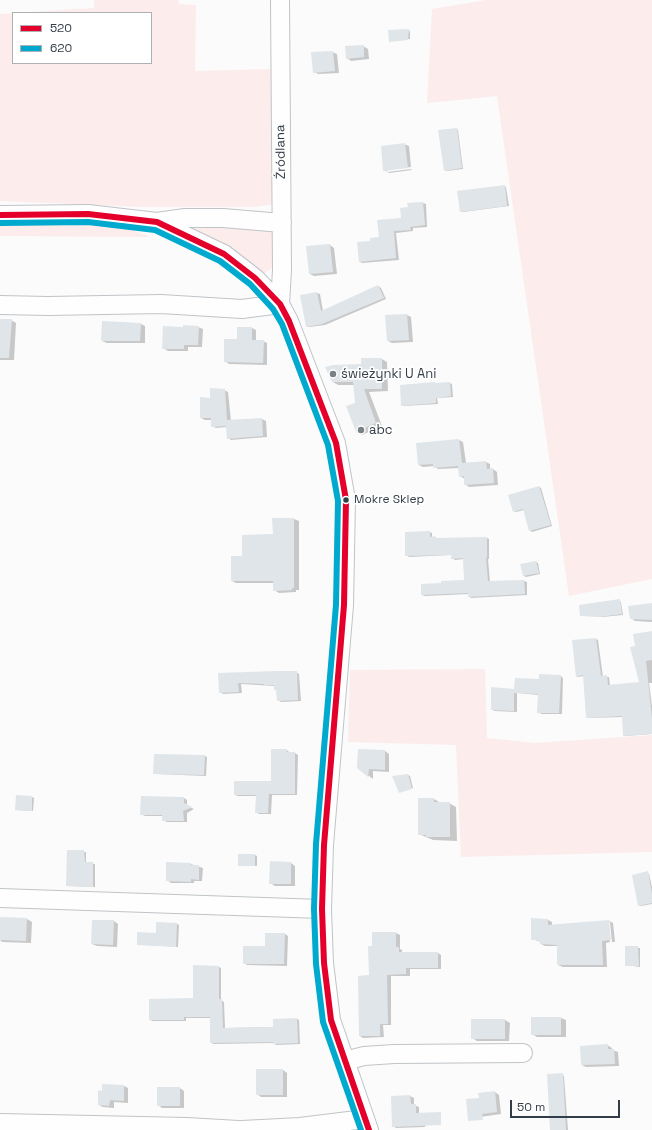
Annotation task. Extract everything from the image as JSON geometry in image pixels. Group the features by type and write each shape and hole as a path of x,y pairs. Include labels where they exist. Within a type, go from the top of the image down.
{"street":[{"name":"Źródlana","path":"280,0 282,223 280,304"},
{"path":"0,215 88,214 157,222 193,218 224,218 282,223"},
{"path":"157,222 224,254 255,278 280,304 289,321 336,443 346,500 344,605 324,846 322,909 324,963 331,1020 367,1125 242,1130"},
{"path":"0,305 48,306 162,304 242,309 280,304"},
{"path":"0,898 322,909"},
{"path":"345,1061 364,1056 394,1054 523,1053"},
{"path":"0,1123 238,1130"}],"shaded area":[{"path":"94,0 178,0 179,4 196,5 195,71 275,69 277,204 254,207 142,207 0,201 0,14 12,13 12,64 152,64 152,12 32,12 94,8"},
{"path":"486,0 652,0 652,579 569,596 497,96 427,103 432,9"},
{"path":"0,223 107,224 131,229 150,237 0,236"},
{"path":"179,223 270,226 277,233 276,262 270,270 264,273 235,254"},
{"path":"485,669 487,738 535,743 652,735 652,852 461,857 456,745 348,742 350,670"}],"building":[{"path":"409,29 408,40 389,42 388,30"},
{"path":"364,45 364,57 346,59 345,46"},
{"path":"333,51 335,71 313,73 311,52"},
{"path":"457,128 462,168 444,171 438,130"},
{"path":"405,143 408,168 383,171 381,146"},
{"path":"505,185 507,206 460,212 457,191"},
{"path":"423,202 425,225 410,227 411,230 394,231 396,258 359,262 357,242 370,241 370,238 379,237 377,220 401,218 400,208 408,207 407,203"},
{"path":"330,244 333,272 309,274 306,246"},
{"path":"378,285 384,298 322,324 306,327 300,295 317,292 321,311"},
{"path":"407,314 409,340 387,341 385,315"},
{"path":"0,319 12,319 9,358 0,358"},
{"path":"102,321 141,323 140,341 101,341"},
{"path":"183,325 199,326 198,345 184,345 184,349 162,349 163,326 183,327"},
{"path":"237,327 252,327 252,340 264,340 263,363 224,362 224,339 237,339"},
{"path":"361,358 382,358 382,389 364,389 376,423 356,432 346,406 355,403 353,382 332,382 325,367 333,365 361,364"},
{"path":"450,382 451,396 436,398 436,403 401,406 400,385"},
{"path":"210,388 225,389 227,420 262,418 263,436 227,439 226,426 211,427 211,418 200,418 200,397 210,398"},
{"path":"459,439 462,463 486,461 487,469 493,468 494,483 464,485 464,476 459,477 458,466 433,468 433,464 418,465 416,443"},
{"path":"539,486 551,525 529,531 523,509 513,512 508,495"},
{"path":"272,518 294,518 294,588 292,588 292,590 273,591 273,581 231,581 231,556 242,556 242,535 273,534"},
{"path":"430,531 430,537 435,536 436,538 487,537 486,558 488,581 524,580 525,594 468,597 468,593 421,595 421,584 464,580 463,558 451,559 451,555 405,556 405,532"},
{"path":"536,561 539,573 523,576 520,564"},
{"path":"620,599 622,614 599,617 580,616 579,605"},
{"path":"652,603 652,620 630,619 628,606"},
{"path":"652,631 652,660 646,661 652,719 652,734 623,736 622,716 586,718 583,675 576,677 572,640 596,638 601,676 607,675 608,685 639,682 630,647 635,646 633,634"},
{"path":"297,671 298,700 277,701 274,685 264,684 238,683 239,692 219,693 218,673"},
{"path":"539,674 561,675 559,713 537,713 538,694 514,693 514,711 491,710 491,687 514,689 515,678 539,679"},
{"path":"271,749 287,749 286,752 295,752 295,794 269,794 268,813 255,813 256,795 234,795 234,781 271,781"},
{"path":"358,749 385,750 385,770 369,769 368,777 357,768"},
{"path":"154,754 205,755 204,775 153,774"},
{"path":"408,774 412,789 399,793 392,776"},
{"path":"16,795 32,796 32,811 15,810"},
{"path":"141,796 184,797 184,803 192,807 183,811 184,821 162,821 162,815 140,815"},
{"path":"418,798 434,798 434,802 450,802 450,837 426,837 426,835 418,835"},
{"path":"67,850 84,850 85,862 93,862 93,887 66,886"},
{"path":"238,854 255,854 255,866 238,866"},
{"path":"270,861 291,862 291,884 269,884"},
{"path":"166,862 191,863 191,865 199,865 199,880 191,879 191,882 166,881"},
{"path":"648,871 652,903 638,906 632,875"},
{"path":"0,917 27,918 26,941 0,940"},
{"path":"531,918 548,919 548,925 609,920 611,940 602,941 603,965 557,965 557,945 540,944 540,941 538,940 531,940"},
{"path":"92,920 114,920 113,945 91,944"},
{"path":"156,922 177,923 176,947 137,945 137,932 156,933"},
{"path":"372,932 396,932 396,947 399,947 399,952 438,952 438,968 406,968 406,974 387,975 388,1024 380,1024 380,1036 359,1036 358,976 369,975 368,946 372,946"},
{"path":"265,933 285,933 284,964 243,964 243,946 265,946"},
{"path":"625,946 638,946 639,966 625,966"},
{"path":"193,965 219,966 219,999 222,999 223,1028 273,1027 273,1019 297,1018 298,1043 210,1043 210,1017 184,1017 184,1020 149,1020 149,999 193,998"},
{"path":"531,1017 561,1017 561,1035 531,1035"},
{"path":"471,1019 505,1019 505,1039 471,1039"},
{"path":"608,1044 608,1049 614,1049 615,1064 581,1065 580,1046"},
{"path":"256,1069 283,1069 283,1095 256,1095"},
{"path":"563,1073 566,1130 550,1130 547,1074"},
{"path":"102,1084 124,1085 124,1101 110,1100 109,1106 98,1105 98,1090 102,1091"},
{"path":"157,1087 180,1087 180,1106 157,1106"},
{"path":"495,1091 497,1112 482,1114 483,1120 468,1121 466,1099 479,1098 478,1093"},
{"path":"410,1095 411,1104 416,1104 416,1113 441,1112 441,1125 392,1127 391,1096"}],"transit line":[{"name":"520","path":"0,215 88,214 157,222 224,254 255,278 280,304 289,321 336,443 346,500 344,605 324,845 322,909 324,963 331,1020 369,1130"},
{"name":"620","path":"0,223 88,222 155,230 220,261 250,284 273,309 282,324 328,445 338,501 336,605 316,844 314,909 316,964 323,1022 361,1130"}],"place":[{"name":"świeżynki U Ani","path":"333,374"},
{"name":"abc","path":"361,430"},
{"name":"Mokre Sklep","path":"346,500"}]}
